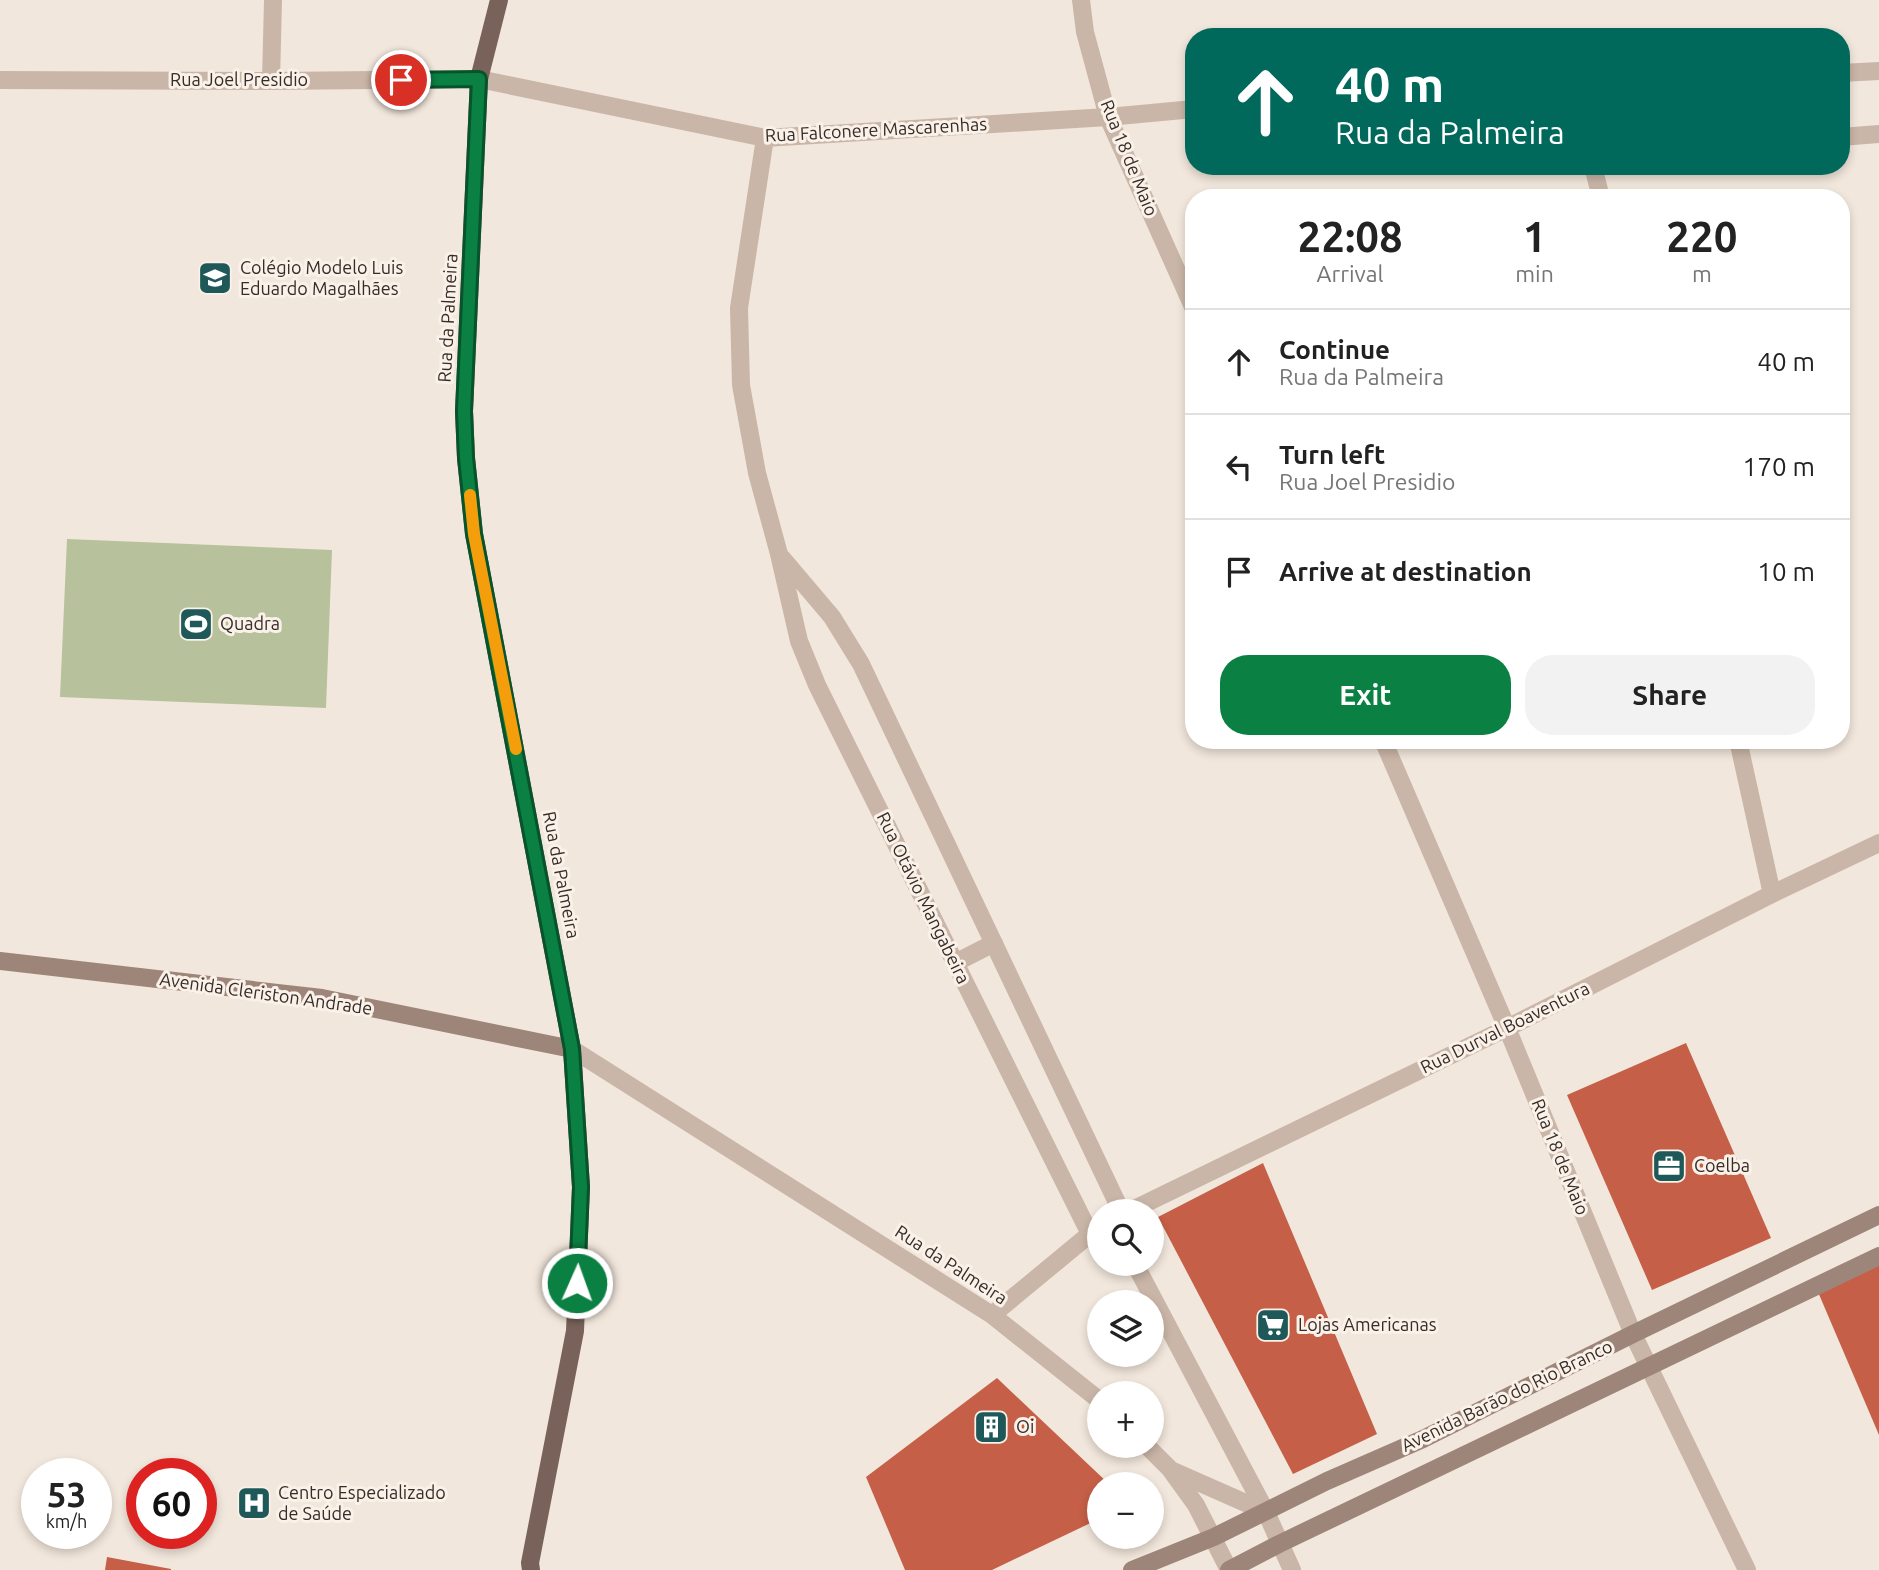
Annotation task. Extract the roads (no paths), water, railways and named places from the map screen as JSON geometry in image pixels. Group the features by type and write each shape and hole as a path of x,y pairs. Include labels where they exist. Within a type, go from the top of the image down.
{"main road":[{"name":"Rua da Palmeira","path":"499,0 479,79 464,411 466,458 474,534 572,1049"},
{"path":"529,1568 575,1331 581,1187 572,1049"}],"street":[{"path":"271,81 273,0"},
{"name":"Rua 18 de Maio","path":"1081,0 1086,32 1108,117 1185,289"},
{"path":"1850,73 1879,71"},
{"name":"Rua Joel Presidio","path":"0,80 479,79"},
{"name":"Rua Falconere Mascarenhas","path":"479,79 765,138 1185,110"},
{"path":"1850,136 1879,134"},
{"name":"Rua Otávio Mangabeira","path":"765,138 739,308 741,385 757,472 799,641 817,685 955,963 1087,1217"},
{"name":"Rua Otávio Mangabeira","path":"779,554 832,617 861,664 1115,1199"},
{"name":"Rua 18 de Maio","path":"1387,749 1507,1028 1633,1334 1747,1570"},
{"path":"1740,749 1773,894"},
{"name":"Rua Durval Boaventura","path":"1155,1199 1879,843"},
{"path":"955,963 994,943"},
{"name":"Avenida Cleriston Andrade","path":"0,961 322,998 572,1049"},
{"name":"Rua da Palmeira","path":"572,1049 992,1315 1087,1390"},
{"name":"Avenida Barão do Rio Branco","path":"1132,1570 1214,1537 1423,1439 1879,1216"},
{"path":"992,1315 1087,1238"},
{"name":"Avenida Barão do Rio Branco","path":"1229,1570 1879,1256"},
{"path":"1141,1276 1266,1512 1292,1570"},
{"path":"1159,1458 1196,1504 1229,1570"},
{"path":"1170,1469 1266,1512"}],"place":[{"name":"Colégio Modelo Luis Eduardo Magalhães","path":"215,278"},
{"name":"Quadra","path":"196,624"},
{"name":"Coelba","path":"1669,1166"},
{"name":"Lojas Americanas","path":"1273,1325"},
{"name":"Oi","path":"991,1427"},
{"name":"Centro Especializado de Saúde","path":"254,1503"}]}
